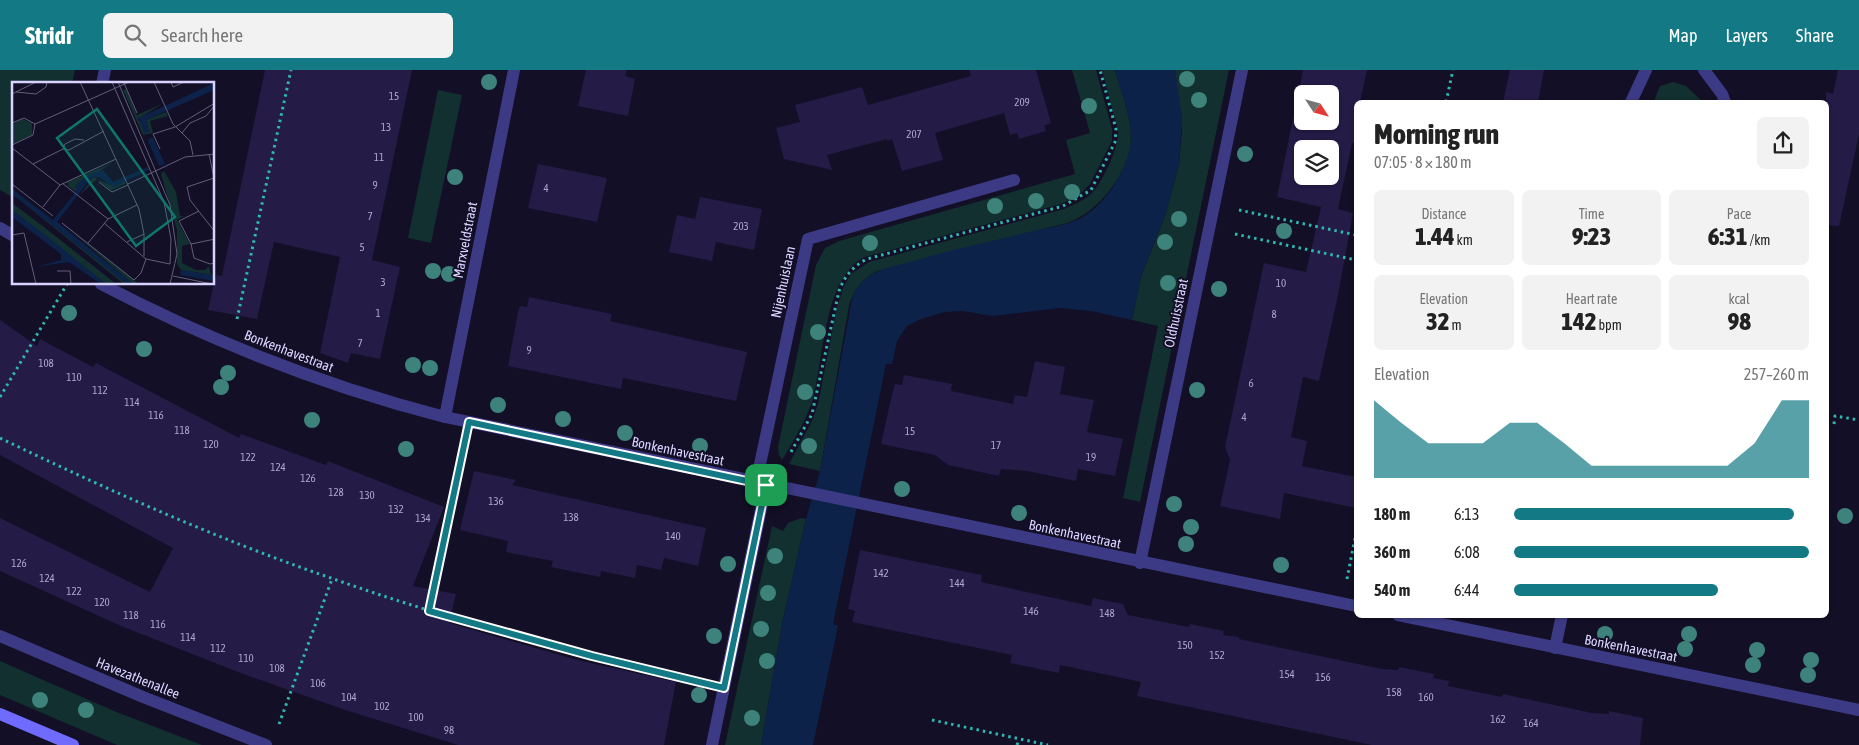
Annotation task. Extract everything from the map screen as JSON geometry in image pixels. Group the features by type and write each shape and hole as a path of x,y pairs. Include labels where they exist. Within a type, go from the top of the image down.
{"main road":[{"path":"0,714 73,745"}],"street":[{"name":"Marxveldstraat","path":"445,417 514,70"},
{"name":"Oldhuisstraat","path":"1140,563 1242,70"},
{"path":"1632,100 1646,70"},
{"path":"1704,70 1722,94 1724,100"},
{"name":"Nijenhuislaan","path":"712,745 765,484 808,239 1014,180"},
{"path":"0,228 12,235"},
{"name":"Bonkenhavestraat","path":"103,285 231,345 326,382 388,402 445,417 1140,563 1354,606"},
{"name":"Bonkenhavestraat","path":"1412,618 1859,710"},
{"path":"1555,648 1561,618"},
{"name":"Havezathenallee","path":"0,636 143,697 266,745"}],"path":[{"path":"231,345 291,70"},
{"path":"765,484 812,414 837,298 841,285 856,265 867,259 1062,206 1090,190 1101,173 1116,136 1100,70"},
{"path":"1446,100 1453,70"},
{"path":"1214,205 1354,235"},
{"path":"1210,228 1354,260"},
{"path":"0,397 66,285"},
{"path":"1834,424 1836,416 1859,420"},
{"path":"429,611 469,422"},
{"path":"0,438 158,512 332,579 429,611 592,656 724,688"},
{"path":"1342,603 1354,543"},
{"path":"278,726 332,579"},
{"path":"932,720 1048,745"},
{"path":"1017,745 1019,739"}],"green space":[{"path":"0,70 75,70 72,82 12,82 12,197 0,190"},
{"path":"1072,70 1096,70 1112,129 1112,141 1090,184 1078,196 1061,204 865,257 851,267 841,281 833,299 823,341 813,399 799,430 782,460 778,447 816,265 825,248 839,241 1075,174 1066,140 1090,133"},
{"path":"1102,70 1115,70 1131,130 1130,151 1119,177 1111,189 1090,210 1079,218 1067,223 877,271 867,278 859,285 849,306 820,471 789,464 812,421 818,404 837,307 844,286 851,274 869,262 1064,209 1091,194 1100,182 1109,164 1118,137 1118,130"},
{"path":"1175,70 1229,70 1140,502 1123,498 1158,326 1132,320 1141,277 1166,213 1179,164 1182,129"},
{"path":"1673,82 1686,86 1701,100 1654,100 1660,86"},
{"path":"438,90 462,95 431,243 408,238"},
{"path":"801,518 806,519 783,619 761,745 725,745 772,526 783,531 788,523"},
{"path":"0,661 114,711 202,745 117,745 0,695"}],"water":[{"path":"1115,70 1175,70 1182,118 1179,164 1166,213 1141,277 1132,320 1091,311 1059,308 992,316 963,311 944,312 921,319 907,326 897,341 892,364 886,364 833,624 838,626 813,745 761,745 783,619 806,519 820,471 853,294 865,279 887,268 958,249 1066,224 1077,220 1096,207 1120,176 1131,141 1128,114"}],"building":[{"path":"265,70 412,70 372,260 400,267 380,359 351,353 348,363 320,353 340,257 274,242 257,319 208,310 216,275 222,276"},
{"path":"586,70 627,70 625,76 635,79 628,116 578,106"},
{"path":"969,70 1036,70 1051,123 1044,126 1046,131 1019,139 1017,133 1010,135 1004,113 935,133 943,160 902,171 892,139 827,155 832,170 784,159 776,128 800,122 795,105 862,87 868,105 971,76"},
{"path":"1303,70 1367,70 1360,100 1354,100 1354,143 1352,143 1338,209 1353,213 1338,295 1319,381 1303,377 1291,437 1307,441 1302,466 1354,477 1354,508 1284,493 1280,519 1220,506 1230,460 1225,447 1264,263 1306,272 1321,207 1277,197 1294,114 1294,130 1339,130 1339,85 1300,85"},
{"path":"1510,70 1544,70 1538,100 1503,100"},
{"path":"1838,70 1859,70 1859,134 1839,226 1829,225 1829,100 1826,100 1826,92 1833,94"},
{"path":"538,164 607,178 597,222 528,208"},
{"path":"700,197 762,209 754,250 716,242 712,261 669,252 677,215 695,219"},
{"path":"529,297 612,314 610,321 747,352 736,401 623,378 621,389 508,366 518,312 520,306 527,307"},
{"path":"0,320 37,346 40,339 93,367 96,363 239,438 241,434 326,465 328,461 444,507 413,586 456,594 449,623 577,660 676,682 664,745 458,745 345,710 238,672 121,626 0,571 0,518 150,592 173,548 0,455"},
{"path":"1035,361 1065,367 1060,394 1094,400 1087,432 1123,439 1115,476 1078,469 1076,481 1027,471 1001,469 999,476 948,465 935,455 881,444 895,384 902,385 904,375 952,384 951,391 1013,404 1015,395 1027,397"},
{"path":"474,471 516,480 512,485 706,528 698,566 664,558 661,570 637,565 635,578 601,571 600,577 551,567 553,561 506,552 508,541 460,530"},
{"path":"860,550 982,575 981,582 1091,606 1093,598 1123,604 1128,615 1189,627 1190,624 1224,631 1223,635 1239,637 1239,639 1382,669 1398,670 1399,667 1434,674 1433,678 1449,681 1448,686 1502,697 1503,694 1592,713 1609,714 1609,711 1643,718 1640,745 1372,745 1137,696 1141,682 1060,665 1059,673 1010,663 1012,655 852,622 855,611 848,609"}],"route":[{"path":"469,422 766,485 724,688 592,656 429,611 469,422"}]}
